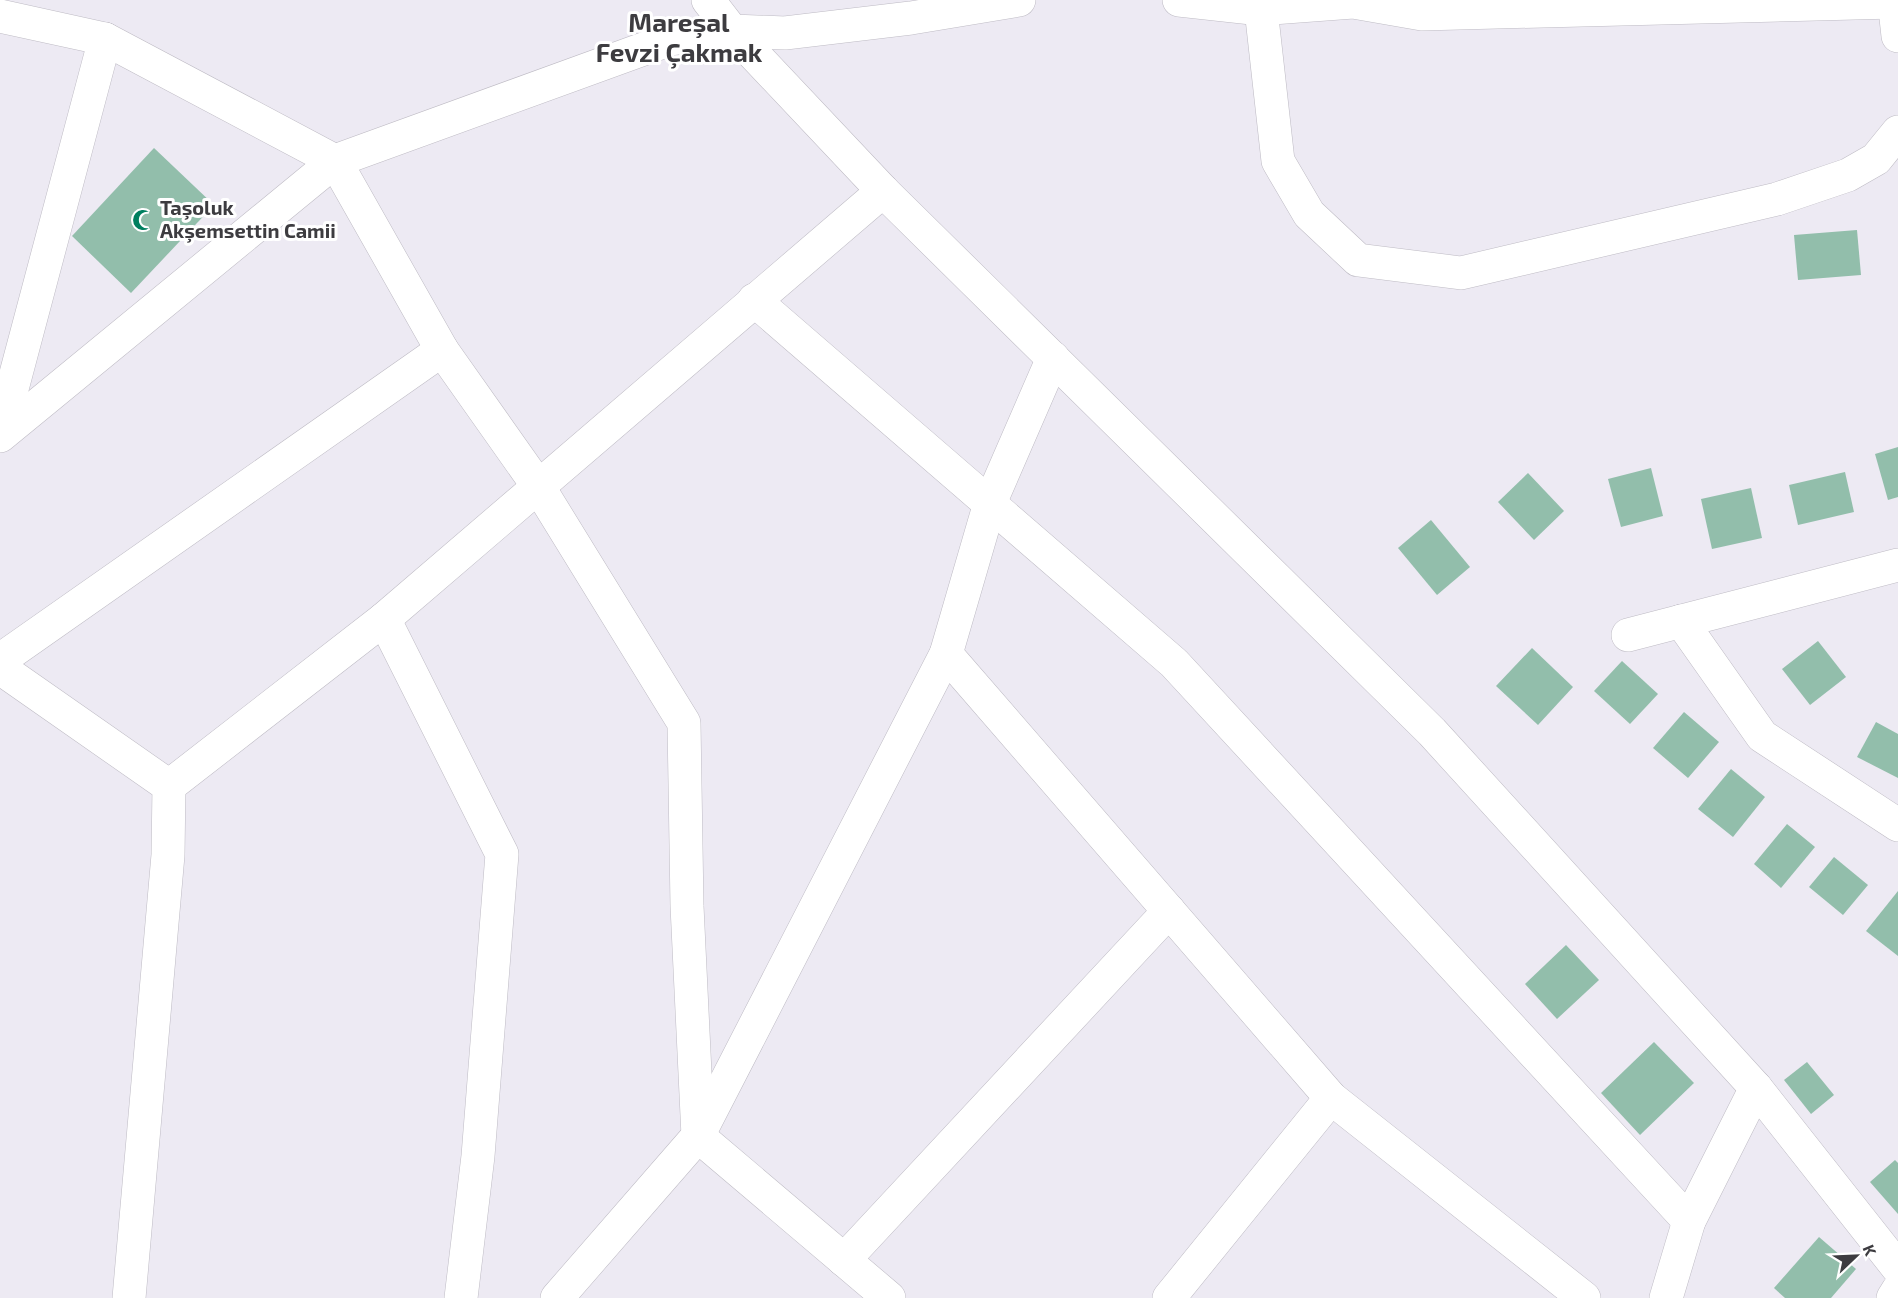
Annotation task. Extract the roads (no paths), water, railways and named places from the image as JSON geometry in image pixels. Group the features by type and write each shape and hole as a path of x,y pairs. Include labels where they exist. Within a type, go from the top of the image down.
{"street":[{"path":"708,0 732,31 883,191 1432,732 1756,1088 1898,1268"},
{"path":"0,435 335,161 670,39 732,31 785,33 911,18 1019,0"},
{"path":"1179,0 1261,9 1353,1 1422,14 1894,1 1898,36"},
{"path":"1261,9 1278,161 1309,214 1358,260 1461,273 1777,199 1848,175 1876,159 1898,132"},
{"path":"0,16 105,39 335,161 442,350 538,486 684,723 687,906 698,1136 889,1298"},
{"path":"0,435 8,374 105,39"},
{"path":"169,786 384,619 883,191"},
{"path":"754,300 1174,663 1689,1221"},
{"path":"0,660 442,350"},
{"path":"557,1298 698,1136 946,654 990,503 1053,358"},
{"path":"1628,635 1898,565"},
{"path":"384,619 502,854 478,1156 461,1298"},
{"path":"1681,621 1762,736 1898,825"},
{"path":"946,654 1331,1098 1584,1298"},
{"path":"0,668 169,786"},
{"path":"129,1298 168,855 169,786"},
{"path":"844,1260 1169,911"},
{"path":"1666,1298 1689,1221 1756,1088"},
{"path":"1169,1298 1331,1098"},
{"path":"1893,1298 1898,1290"}],"place":[{"name":"Taşoluk Akşemsettin Camii","path":"143,220"}],"district":[{"name":"Mareşal Fevzi Çakmak","path":"679,38"}]}
